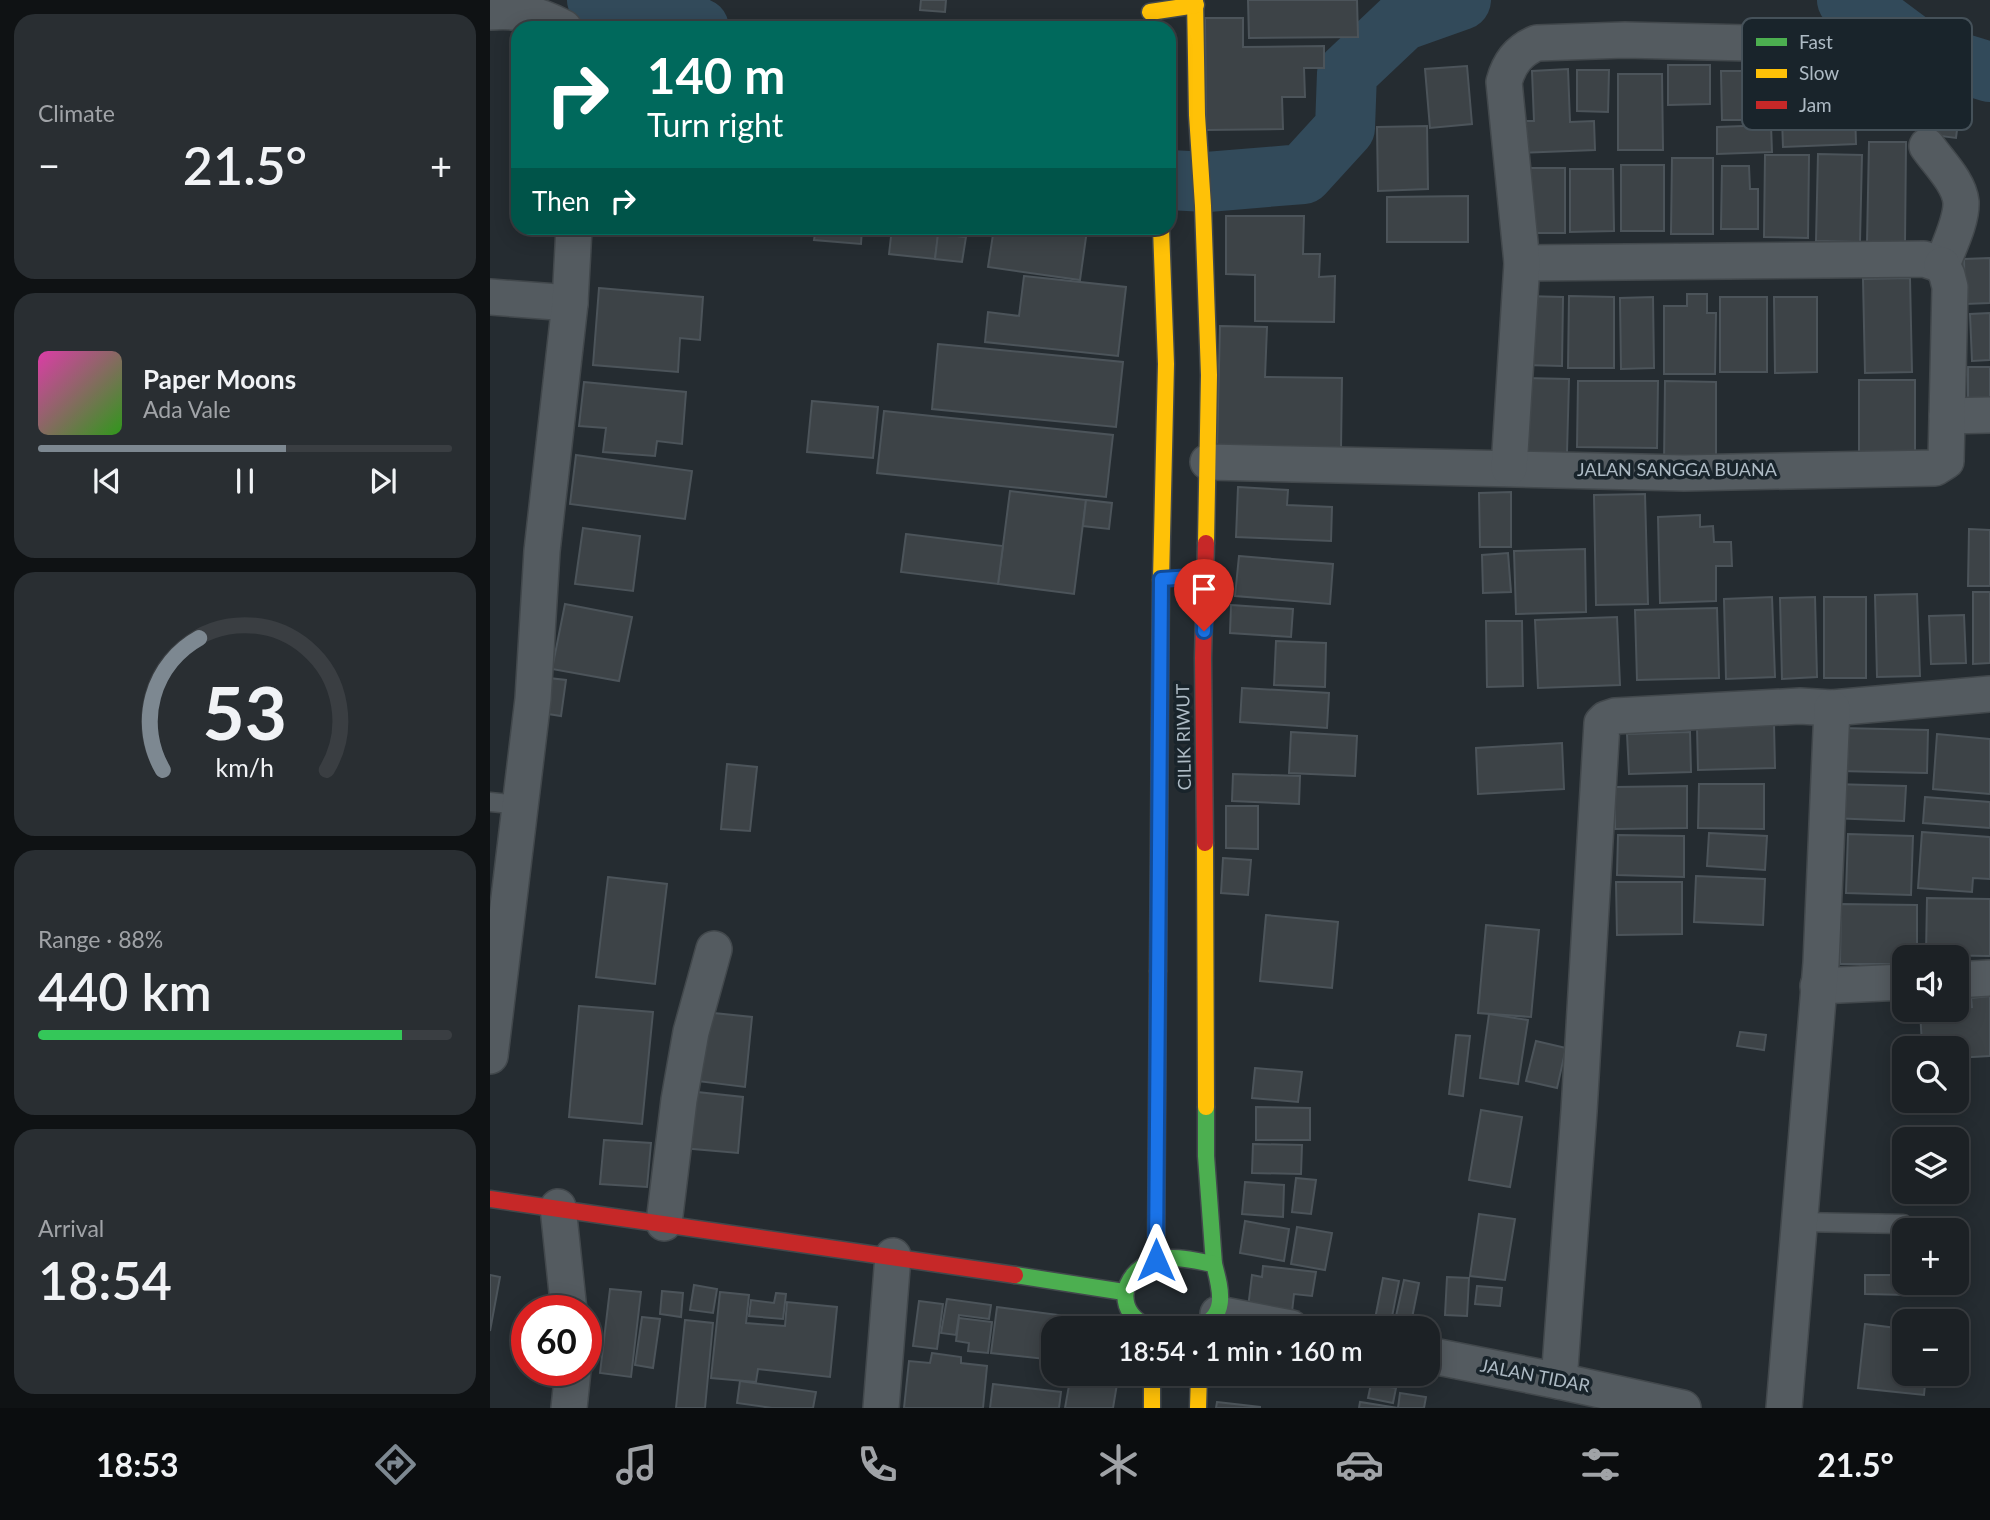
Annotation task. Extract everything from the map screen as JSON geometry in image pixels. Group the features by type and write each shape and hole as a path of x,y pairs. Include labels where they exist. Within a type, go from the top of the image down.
{"main road":[{"path":"1150,13 1196,3"},
{"name":"CILIK RIWUT","path":"1196,3 1197,115 1209,375 1208,462 1200,576 1207,1001 1206,1156 1214,1264 1222,1295 1208,1316"},
{"name":"CILIK RIWUT","path":"1155,235 1166,365 1167,579 1156,1260"},
{"path":"490,1199 894,1256 1124,1292"},
{"path":"1133,1316 1124,1292 1133,1274 1156,1260 1188,1259 1214,1264"},
{"path":"1152,1386 1152,1408"},
{"path":"1198,1408 1199,1386"}],"street":[{"path":"490,12 516,11 551,21"},
{"path":"1509,468 1522,263 1504,82 1508,68 1525,48 1537,43 1625,40 1742,43"},
{"path":"1522,263 1924,259 1942,265 1958,223 1961,202 1955,184 1927,146"},
{"path":"490,1056 505,804 533,699 542,551 570,303 574,235"},
{"name":"JALAN SANGGA BUANA","path":"1208,462 1684,473 1935,468 1946,461 1950,287 1942,265"},
{"path":"490,297 570,303"},
{"path":"1947,416 1990,415"},
{"path":"1559,1381 1578,1124 1602,723 1615,716 1800,706 1832,708 1990,694"},
{"path":"1784,1408 1821,963 1832,708"},
{"path":"664,1223 679,1100 691,1032 714,949"},
{"path":"1969,979 1990,978"},
{"path":"1818,986 1892,983"},
{"path":"558,1207 567,1295"},
{"path":"881,1408 894,1256"},
{"name":"JALAN TIDAR","path":"1440,1357 1678,1407"},
{"path":"569,1408 571,1386"}],"lane":[{"path":"1800,1222 1892,1224"}],"building":[{"path":"921,0 946,0 945,12 920,10"},
{"path":"1248,0 1357,0 1358,37 1249,38"},
{"path":"1205,18 1243,18 1243,47 1324,46 1324,68 1304,68 1305,97 1282,97 1283,129 1206,130"},
{"path":"1668,65 1710,65 1710,104 1668,105"},
{"path":"1467,66 1472,124 1430,128 1425,69"},
{"path":"1568,69 1570,122 1594,121 1595,150 1519,153 1518,121 1534,121 1532,71"},
{"path":"1577,70 1609,70 1608,112 1577,111"},
{"path":"1721,71 1742,71 1742,120 1722,120"},
{"path":"1618,74 1662,74 1663,150 1618,150"},
{"path":"1427,126 1428,189 1378,191 1377,127"},
{"path":"1742,126 1742,130 1771,130 1772,152 1717,154 1717,127"},
{"path":"1782,130 1856,130 1856,144 1783,147"},
{"path":"1917,130 1957,130 1956,138 1917,133"},
{"path":"1869,142 1906,142 1905,244 1867,243"},
{"path":"1818,154 1862,155 1860,242 1816,241"},
{"path":"1765,155 1809,155 1808,238 1764,237"},
{"path":"1672,158 1713,158 1713,234 1671,234"},
{"path":"1621,165 1664,165 1664,231 1621,231"},
{"path":"1722,166 1749,166 1750,189 1758,189 1758,229 1721,229"},
{"path":"1519,168 1565,168 1565,233 1519,233"},
{"path":"1570,169 1613,169 1614,231 1570,232"},
{"path":"1468,196 1468,242 1387,242 1387,197"},
{"path":"1226,216 1304,216 1303,254 1320,254 1319,277 1335,276 1334,322 1255,321 1255,275 1226,274"},
{"path":"815,235 862,235 861,244 814,240"},
{"path":"891,235 938,235 935,259 889,254"},
{"path":"938,235 966,237 962,262 935,259"},
{"path":"993,235 1086,235 1080,280 988,267"},
{"path":"1990,258 1990,303 1965,304 1964,259"},
{"path":"1024,276 1126,287 1118,356 985,342 988,312 1019,316"},
{"path":"1910,278 1912,372 1865,373 1863,279"},
{"path":"599,288 703,297 700,340 680,338 678,372 593,365"},
{"path":"1687,294 1707,294 1707,313 1716,313 1715,374 1664,374 1664,306 1687,306"},
{"path":"1524,296 1563,297 1562,366 1523,365"},
{"path":"1569,296 1614,297 1614,368 1568,368"},
{"path":"1653,297 1654,368 1621,369 1620,298"},
{"path":"1720,297 1767,297 1767,372 1720,372"},
{"path":"1774,297 1817,297 1817,372 1775,373"},
{"path":"1990,313 1990,360 1972,361 1970,314"},
{"path":"1220,326 1267,327 1265,377 1342,378 1341,449 1217,447"},
{"path":"938,344 1123,362 1116,427 932,409"},
{"path":"1968,367 1990,367 1990,403 1968,403"},
{"path":"1521,378 1569,379 1567,453 1520,452"},
{"path":"1859,380 1915,380 1915,456 1859,456"},
{"path":"1578,381 1658,381 1657,448 1577,447"},
{"path":"1665,381 1716,382 1716,465 1664,465"},
{"path":"584,382 686,392 682,444 657,441 655,456 603,452 606,428 579,426"},
{"path":"812,401 878,407 873,458 807,452"},
{"path":"884,411 1113,435 1106,497 877,473"},
{"path":"576,455 692,471 685,519 570,504"},
{"path":"1238,487 1288,490 1287,505 1332,507 1331,541 1236,537"},
{"path":"1010,491 1086,500 1074,594 998,584"},
{"path":"1511,492 1511,547 1480,547 1479,493"},
{"path":"1645,494 1648,604 1596,605 1594,495"},
{"path":"1086,500 1112,503 1109,529 1083,526"},
{"path":"1700,515 1700,527 1713,526 1714,542 1731,542 1732,566 1716,566 1716,601 1660,603 1658,517"},
{"path":"583,528 640,536 633,591 575,584"},
{"path":"1969,529 1990,530 1990,586 1968,586"},
{"path":"906,534 1003,546 998,584 901,572"},
{"path":"1585,549 1586,612 1516,614 1514,551"},
{"path":"1508,553 1511,592 1483,593 1482,555"},
{"path":"1239,556 1333,564 1330,604 1235,596"},
{"path":"1973,592 1990,592 1990,663 1973,664"},
{"path":"1917,594 1920,676 1877,677 1875,595"},
{"path":"1772,597 1775,677 1726,679 1724,599"},
{"path":"1815,597 1817,677 1782,679 1780,598"},
{"path":"1824,597 1866,597 1866,678 1824,678"},
{"path":"565,604 632,617 619,681 552,669"},
{"path":"1231,605 1293,609 1291,637 1230,633"},
{"path":"1717,608 1719,678 1637,680 1635,610"},
{"path":"1964,615 1966,663 1931,664 1929,616"},
{"path":"1617,617 1620,685 1538,688 1535,620"},
{"path":"1486,621 1522,621 1523,686 1487,687"},
{"path":"1276,641 1326,643 1325,687 1274,685"},
{"path":"540,677 566,680 561,716 535,712"},
{"path":"1242,688 1329,693 1327,728 1240,722"},
{"path":"1774,724 1775,768 1698,770 1697,727"},
{"path":"1841,728 1928,730 1927,773 1839,771"},
{"path":"1291,732 1357,736 1355,776 1289,773"},
{"path":"1690,732 1691,772 1629,774 1627,734"},
{"path":"1937,734 1990,739 1990,794 1933,789"},
{"path":"1562,743 1564,789 1478,794 1476,748"},
{"path":"727,764 757,767 750,831 721,829"},
{"path":"1233,774 1300,776 1299,804 1232,801"},
{"path":"1699,784 1764,784 1764,829 1698,828"},
{"path":"1833,784 1906,786 1904,821 1831,818"},
{"path":"1687,786 1687,828 1615,829 1615,787"},
{"path":"1925,797 1990,802 1990,828 1923,823"},
{"path":"1226,806 1258,806 1258,849 1226,848"},
{"path":"1922,832 1990,837 1990,879 1973,878 1972,892 1918,888"},
{"path":"1709,833 1767,836 1765,870 1707,866"},
{"path":"1848,834 1913,836 1911,895 1846,893"},
{"path":"1618,835 1684,836 1684,877 1617,875"},
{"path":"1223,858 1251,860 1248,895 1221,893"},
{"path":"1696,876 1765,879 1763,925 1694,922"},
{"path":"608,877 667,884 655,984 596,977"},
{"path":"1616,882 1682,882 1682,934 1617,935"},
{"path":"1927,898 1990,899 1990,956 1969,956 1969,945 1926,945"},
{"path":"1841,904 1917,905 1917,945 1892,945 1892,964 1840,964"},
{"path":"1266,915 1338,922 1332,988 1260,981"},
{"path":"1486,925 1539,930 1531,1017 1478,1013"},
{"path":"1990,996 1990,1056 1969,1057 1969,1036 1921,1036 1921,1022 1969,1022 1971,998"},
{"path":"579,1006 653,1012 642,1124 569,1117"},
{"path":"704,1012 752,1017 745,1087 697,1081"},
{"path":"1489,1014 1528,1020 1518,1084 1480,1078"},
{"path":"1740,1032 1766,1035 1764,1050 1737,1046"},
{"path":"1456,1035 1470,1036 1463,1096 1449,1094"},
{"path":"1536,1041 1566,1048 1557,1088 1526,1081"},
{"path":"1255,1068 1302,1072 1298,1102 1252,1098"},
{"path":"688,1091 743,1097 738,1153 682,1148"},
{"path":"1256,1107 1310,1108 1310,1140 1256,1140"},
{"path":"1481,1110 1522,1117 1510,1187 1469,1180"},
{"path":"604,1140 651,1143 647,1187 600,1184"},
{"path":"1253,1144 1302,1145 1301,1174 1252,1173"},
{"path":"1296,1178 1316,1180 1311,1214 1292,1212"},
{"path":"1245,1182 1284,1185 1283,1217 1242,1214"},
{"path":"1479,1214 1515,1219 1505,1280 1470,1276"},
{"path":"1245,1221 1289,1229 1284,1261 1240,1253"},
{"path":"1297,1227 1332,1233 1325,1270 1291,1264"},
{"path":"1263,1266 1316,1272 1312,1296 1294,1294 1292,1312 1248,1308 1252,1275 1262,1277"},
{"path":"490,1275 500,1277 490,1331"},
{"path":"1865,1275 1892,1275 1892,1295 1865,1294"},
{"path":"1447,1277 1469,1278 1467,1316 1445,1315"},
{"path":"1383,1278 1399,1281 1392,1316 1376,1316"},
{"path":"1404,1280 1419,1283 1412,1316 1396,1316"},
{"path":"694,1285 717,1289 713,1313 690,1310"},
{"path":"1477,1286 1502,1288 1500,1306 1475,1304"},
{"path":"610,1289 641,1292 631,1377 602,1373"},
{"path":"662,1291 683,1293 681,1317 660,1314"},
{"path":"720,1292 749,1295 746,1323 785,1326 787,1302 837,1307 830,1377 758,1369 756,1382 711,1378"},
{"path":"776,1293 786,1294 783,1319 749,1316 751,1300 774,1303"},
{"path":"947,1299 991,1305 989,1319 959,1315 956,1335 941,1333"},
{"path":"919,1301 943,1304 937,1349 913,1346"},
{"path":"997,1307 1067,1316 1041,1316 1041,1359 991,1353"},
{"path":"642,1317 660,1319 653,1368 635,1365"},
{"path":"959,1318 992,1322 988,1353 968,1351 969,1343 956,1341"},
{"path":"685,1320 713,1323 705,1408 676,1408"},
{"path":"1865,1324 1892,1327 1892,1386 1925,1386 1924,1395 1858,1388"},
{"path":"932,1353 961,1357 961,1363 987,1366 983,1408 904,1408 909,1361 930,1363"},
{"path":"740,1381 816,1392 813,1408 772,1408 737,1403"},
{"path":"993,1384 1061,1392 1059,1408 990,1408"},
{"path":"1069,1386 1117,1386 1113,1408 1065,1408"},
{"path":"1371,1386 1396,1388 1393,1403 1368,1398"},
{"path":"1400,1393 1426,1397 1424,1408 1398,1408"},
{"path":"1217,1402 1260,1407 1260,1408 1216,1408"},
{"path":"1360,1402 1398,1408 1359,1408"}],"waterway":[{"path":"597,0 682,21"},
{"path":"1176,180 1207,182 1303,174 1345,128 1347,73 1402,21 1461,0"},
{"path":"1847,0 1855,2 1877,18"},
{"path":"1972,67 1990,72"}],"traffic: fast":[{"path":"1158,971 1161,580"},
{"path":"1206,1107 1206,1156 1214,1264"},
{"path":"1134,1316 1126,1304 1126,1294 1134,1275 1154,1261 1177,1258 1214,1264 1220,1293 1218,1311 1214,1316"},
{"path":"1015,1275 1124,1292"}],"traffic: slow":[{"path":"1195,0 1197,115 1209,375 1206,543"},
{"path":"1150,12 1196,5"},
{"path":"1161,235 1166,364 1161,580"},
{"path":"1205,843 1206,1107"},
{"path":"1152,1386 1152,1408"},
{"path":"1198,1408 1199,1386"}],"traffic: jam":[{"path":"1205,843 1203,658 1206,543"},
{"path":"1156,1260 1158,971"},
{"path":"490,1199 1015,1275"}],"route":[{"path":"1156,1260 1161,579 1206,576 1204,631"}]}
